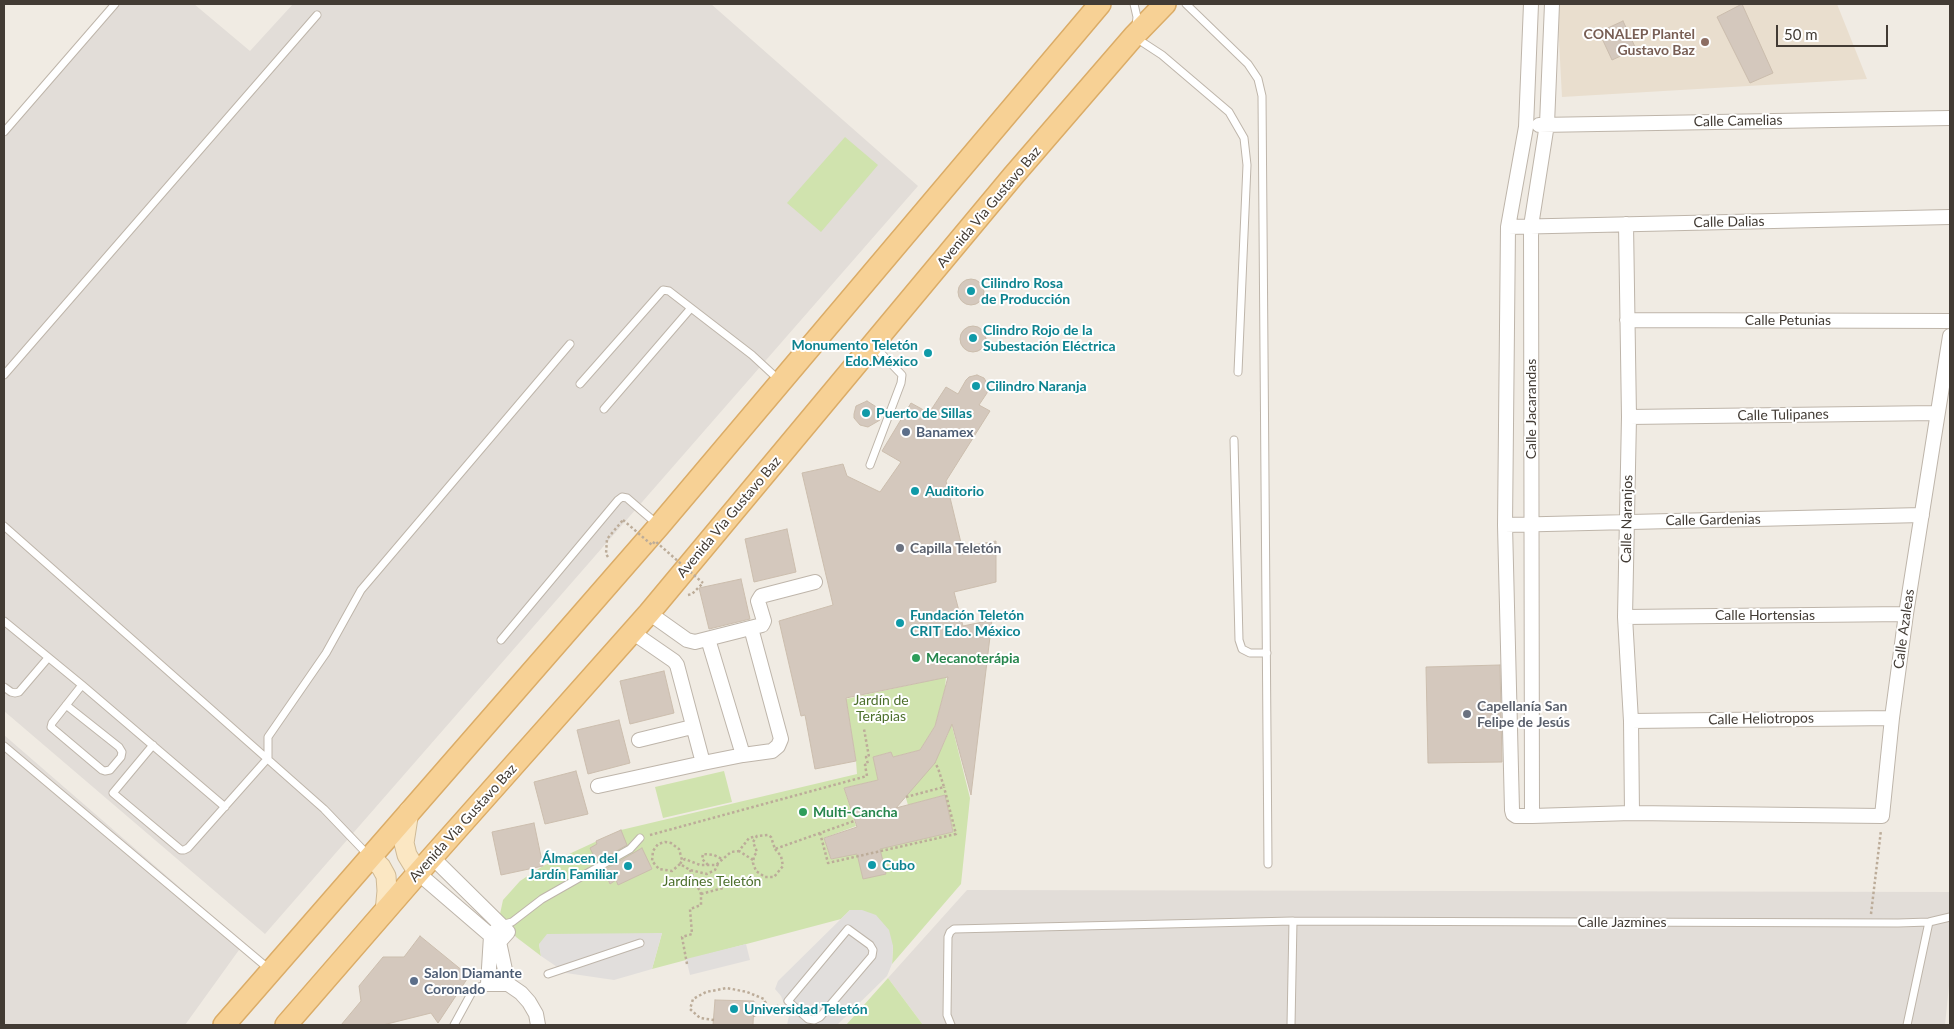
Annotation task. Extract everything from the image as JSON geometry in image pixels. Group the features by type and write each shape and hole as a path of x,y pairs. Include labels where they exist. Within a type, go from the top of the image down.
{"main road":[{"path":"224,1025 659,526 1100,4"},
{"name":"Avenida Via Gustavo Baz","path":"286,1025 432,857 649,613 1013,176 1134,36 1165,4"},
{"path":"409,811 404,843 407,855 418,873"},
{"path":"371,857 381,867 386,876 385,912"}],"street":[{"name":"Calle Jacarandas","path":"1531,4 1526,127 1508,227 1505,525 1512,810 1516,816 1532,816 1531,226 1547,124 1552,4"},
{"name":"Calle Camelias","path":"1526,127 1547,124 1950,118"},
{"name":"Calle Dalias","path":"1508,227 1950,217"},
{"name":"Calle Naranjos","path":"1626,224 1629,418 1625,616 1631,721 1632,813"},
{"name":"Calle Petunias","path":"1627,320 1950,321"},
{"name":"Calle Azaleas","path":"1882,816 1892,718 1906,614 1950,336"},
{"name":"Calle Tulipanes","path":"1629,418 1937,413"},
{"name":"Calle Gardenias","path":"1505,525 1922,515"},
{"path":"649,613 690,642 695,642 763,624 758,602 761,596 815,582"},
{"name":"Calle Hortensias","path":"1625,616 1906,614"},
{"path":"598,786 743,755 772,751 778,746 781,739 751,628"},
{"path":"632,632 677,665 703,764"},
{"path":"708,638 743,755"},
{"name":"Calle Heliotropos","path":"1631,721 1892,718"},
{"path":"639,740 692,727"},
{"path":"1532,816 1632,813 1882,816"},
{"path":"432,857 507,926 495,939 488,984 508,984 521,992 530,1002 536,1014 538,1025"},
{"path":"418,873 495,939 508,984"}],"lane":[{"path":"4,132 115,4"},
{"path":"1134,4 1137,17 1134,36 1162,55 1229,112 1244,138 1247,165 1238,372"},
{"path":"1186,4 1248,64 1258,79 1262,96 1268,864"},
{"path":"4,375 317,15"},
{"path":"580,384 663,290 669,291 691,308 782,382"},
{"path":"604,409 691,308"},
{"path":"153,745 114,791 114,796 181,850 184,850 188,848 268,758 268,737 326,653 362,590 570,344"},
{"path":"870,465 902,375 872,345"},
{"path":"1234,440 1239,640 1242,649 1250,653 1266,653"},
{"path":"500,640 622,497 628,498 659,526"},
{"path":"4,526 268,758 324,809 371,857"},
{"path":"4,621 153,745 224,807"},
{"path":"4,687 11,692 19,692 48,658"},
{"path":"66,705 119,747 122,752 121,757 110,770 102,770 51,727 52,723 66,705 82,685"},
{"path":"4,746 272,970"},
{"path":"507,926 542,899 630,849 640,838"},
{"name":"Calle Jazmines","path":"951,1025 947,1015 948,937 954,929 1293,921 1870,923 1929,922 1950,917"},
{"path":"1292,1025 1293,921"},
{"path":"1907,1025 1929,922"},
{"path":"848,929 870,945 873,950 872,956 820,1018 808,1019 788,1001 848,929"},
{"path":"548,974 640,943"},
{"path":"454,1025 472,992 488,984"}],"path":[{"path":"607,539 623,520 652,545 655,541 703,583 692,594"},
{"path":"640,838 867,776 865,765 868,764 866,757 869,757 864,729"},
{"path":"820,833 828,863 956,834 944,787 938,768 934,763"},
{"path":"906,797 944,787"},
{"path":"1870,923 1882,816"},
{"path":"775,849 854,821"},
{"path":"690,870 707,874 715,870 722,859 731,852 739,850 749,838 757,836 768,835 771,837 775,849 783,862 780,871 774,877 765,878 754,867 753,860 756,852 753,842 757,836"},
{"path":"687,964 682,937 692,934 690,909 700,905 701,894 690,870 681,862 679,849 671,843 661,843 653,851 652,861 659,869 672,871 681,862 685,859 700,865 718,864"},
{"path":"739,850 753,860"},
{"path":"709,865 702,859 703,854 714,855 722,859"},
{"path":"701,894 723,888"},
{"path":"714,1020 700,1018 690,1010 693,999 706,992 728,988 748,992 764,999 769,1011"},
{"path":"753,1016 769,1011 788,1001"}],"shaded area":[{"path":"118,4 194,4 250,51 293,4 711,4 918,186 265,934 4,711 4,138"},
{"name":"CONALEP Plantel Gustavo Baz","path":"1557,4 1837,4 1867,79 1562,97"},
{"path":"4,735 244,943 185,1025 4,1025"},
{"path":"967,890 1950,892 1950,976 1945,1025 923,1025 888,978"},
{"path":"850,910 862,910 876,915 889,930 893,946 892,964 887,976 837,1025 787,1025 789,1016 781,996 775,989 778,981"},
{"path":"662,933 652,969 614,980 566,973 541,956 539,944 547,934"},
{"path":"746,944 750,960 690,975 686,959"}],"green space":[{"path":"845,137 878,165 821,232 787,203"},
{"name":"Jardínes Teletón","path":"946,677 935,726 920,750 893,757 890,752 874,757 878,780 844,788 856,826 824,838 831,859 953,832 945,795 908,805 905,795 940,751 951,722 970,798 961,884 892,964 893,946 850,910 841,919 652,969 662,933 539,944 541,956 516,937 500,914 503,900 520,881 543,866 621,830 857,774 846,699"},
{"path":"724,771 732,802 663,818 655,787"},
{"path":"888,978 923,1025 846,1025"}],"building":[{"path":"1742,4 1773,73 1750,83 1717,17"},
{"path":"1623,21 1636,49 1612,60 1599,32"},
{"name":"Cilindro Rosa de Producción","path":"971,279 980,283 984,292 980,301 971,305 962,301 958,292 962,283"},
{"name":"Clindro Rojo de la Subestación Eléctrica","path":"973,326 982,330 986,339 982,348 973,352 964,348 960,339 964,330"},
{"name":"Fundación Teletón CRIT Edo. México","path":"977,375 984,378 988,385 987,393 979,405 990,411 946,481 962,547 996,541 996,582 954,592 963,626 992,620 971,795 952,724 935,763 896,808 945,795 953,832 880,849 886,874 863,879 857,854 831,859 824,838 857,827 844,788 878,780 873,757 891,752 893,757 920,750 935,726 948,677 846,698 856,761 815,769 805,715 801,716 779,621 833,605 802,473 843,464 847,476 880,492 901,462 882,451 911,403 929,413 946,387 958,394 969,377"},
{"name":"Puerto de Sillas","path":"867,401 878,408 880,420 868,427 860,425 854,418 856,406"},
{"path":"787,529 796,572 754,582 745,539"},
{"path":"741,579 750,619 709,629 699,588"},
{"name":"Capellanía San Felipe de Jesús","path":"1500,665 1502,762 1428,763 1426,667"},
{"path":"664,671 674,713 630,724 620,681"},
{"path":"619,720 630,763 588,774 577,730"},
{"path":"576,771 588,814 545,824 534,782"},
{"path":"534,823 543,866 501,875 492,832"},
{"name":"Álmacen del Jardín Familiar","path":"621,830 627,845 599,861 597,858 595,859 590,848 597,844 596,841"},
{"name":"Álmacen del Jardín Familiar","path":"642,848 652,869 618,885 616,880 610,884 604,870"},
{"name":"Salon Diamante Coronado","path":"420,936 469,976 438,1023 431,1013 383,1025 341,1025 361,1001 359,986 383,957 404,957"},
{"name":"Universidad Teletón","path":"715,1000 754,1001 753,1025 713,1025"}],"place":[{"name":"CONALEP Plantel Gustavo Baz","path":"1705,42"},
{"name":"Cilindro Rosa de Producción","path":"971,291"},
{"name":"Clindro Rojo de la Subestación Eléctrica","path":"973,338"},
{"name":"Monumento Teletón Edo.México","path":"928,353"},
{"name":"Cilindro Naranja","path":"976,386"},
{"name":"Puerto de Sillas","path":"866,413"},
{"name":"Banamex","path":"906,432"},
{"name":"Auditorio","path":"915,491"},
{"name":"Capilla Teletón","path":"900,548"},
{"name":"Fundación Teletón CRIT Edo. México","path":"900,623"},
{"name":"Mecanoterápia","path":"916,658"},
{"name":"Capellanía San Felipe de Jesús","path":"1467,714"},
{"name":"Multi-Cancha","path":"803,812"},
{"name":"Cubo","path":"872,865"},
{"name":"Álmacen del Jardín Familiar","path":"628,866"},
{"name":"Salon Diamante Coronado","path":"414,981"},
{"name":"Universidad Teletón","path":"734,1009"}],"park label":[{"name":"Jardín de Terápias","path":"881,708"}]}
